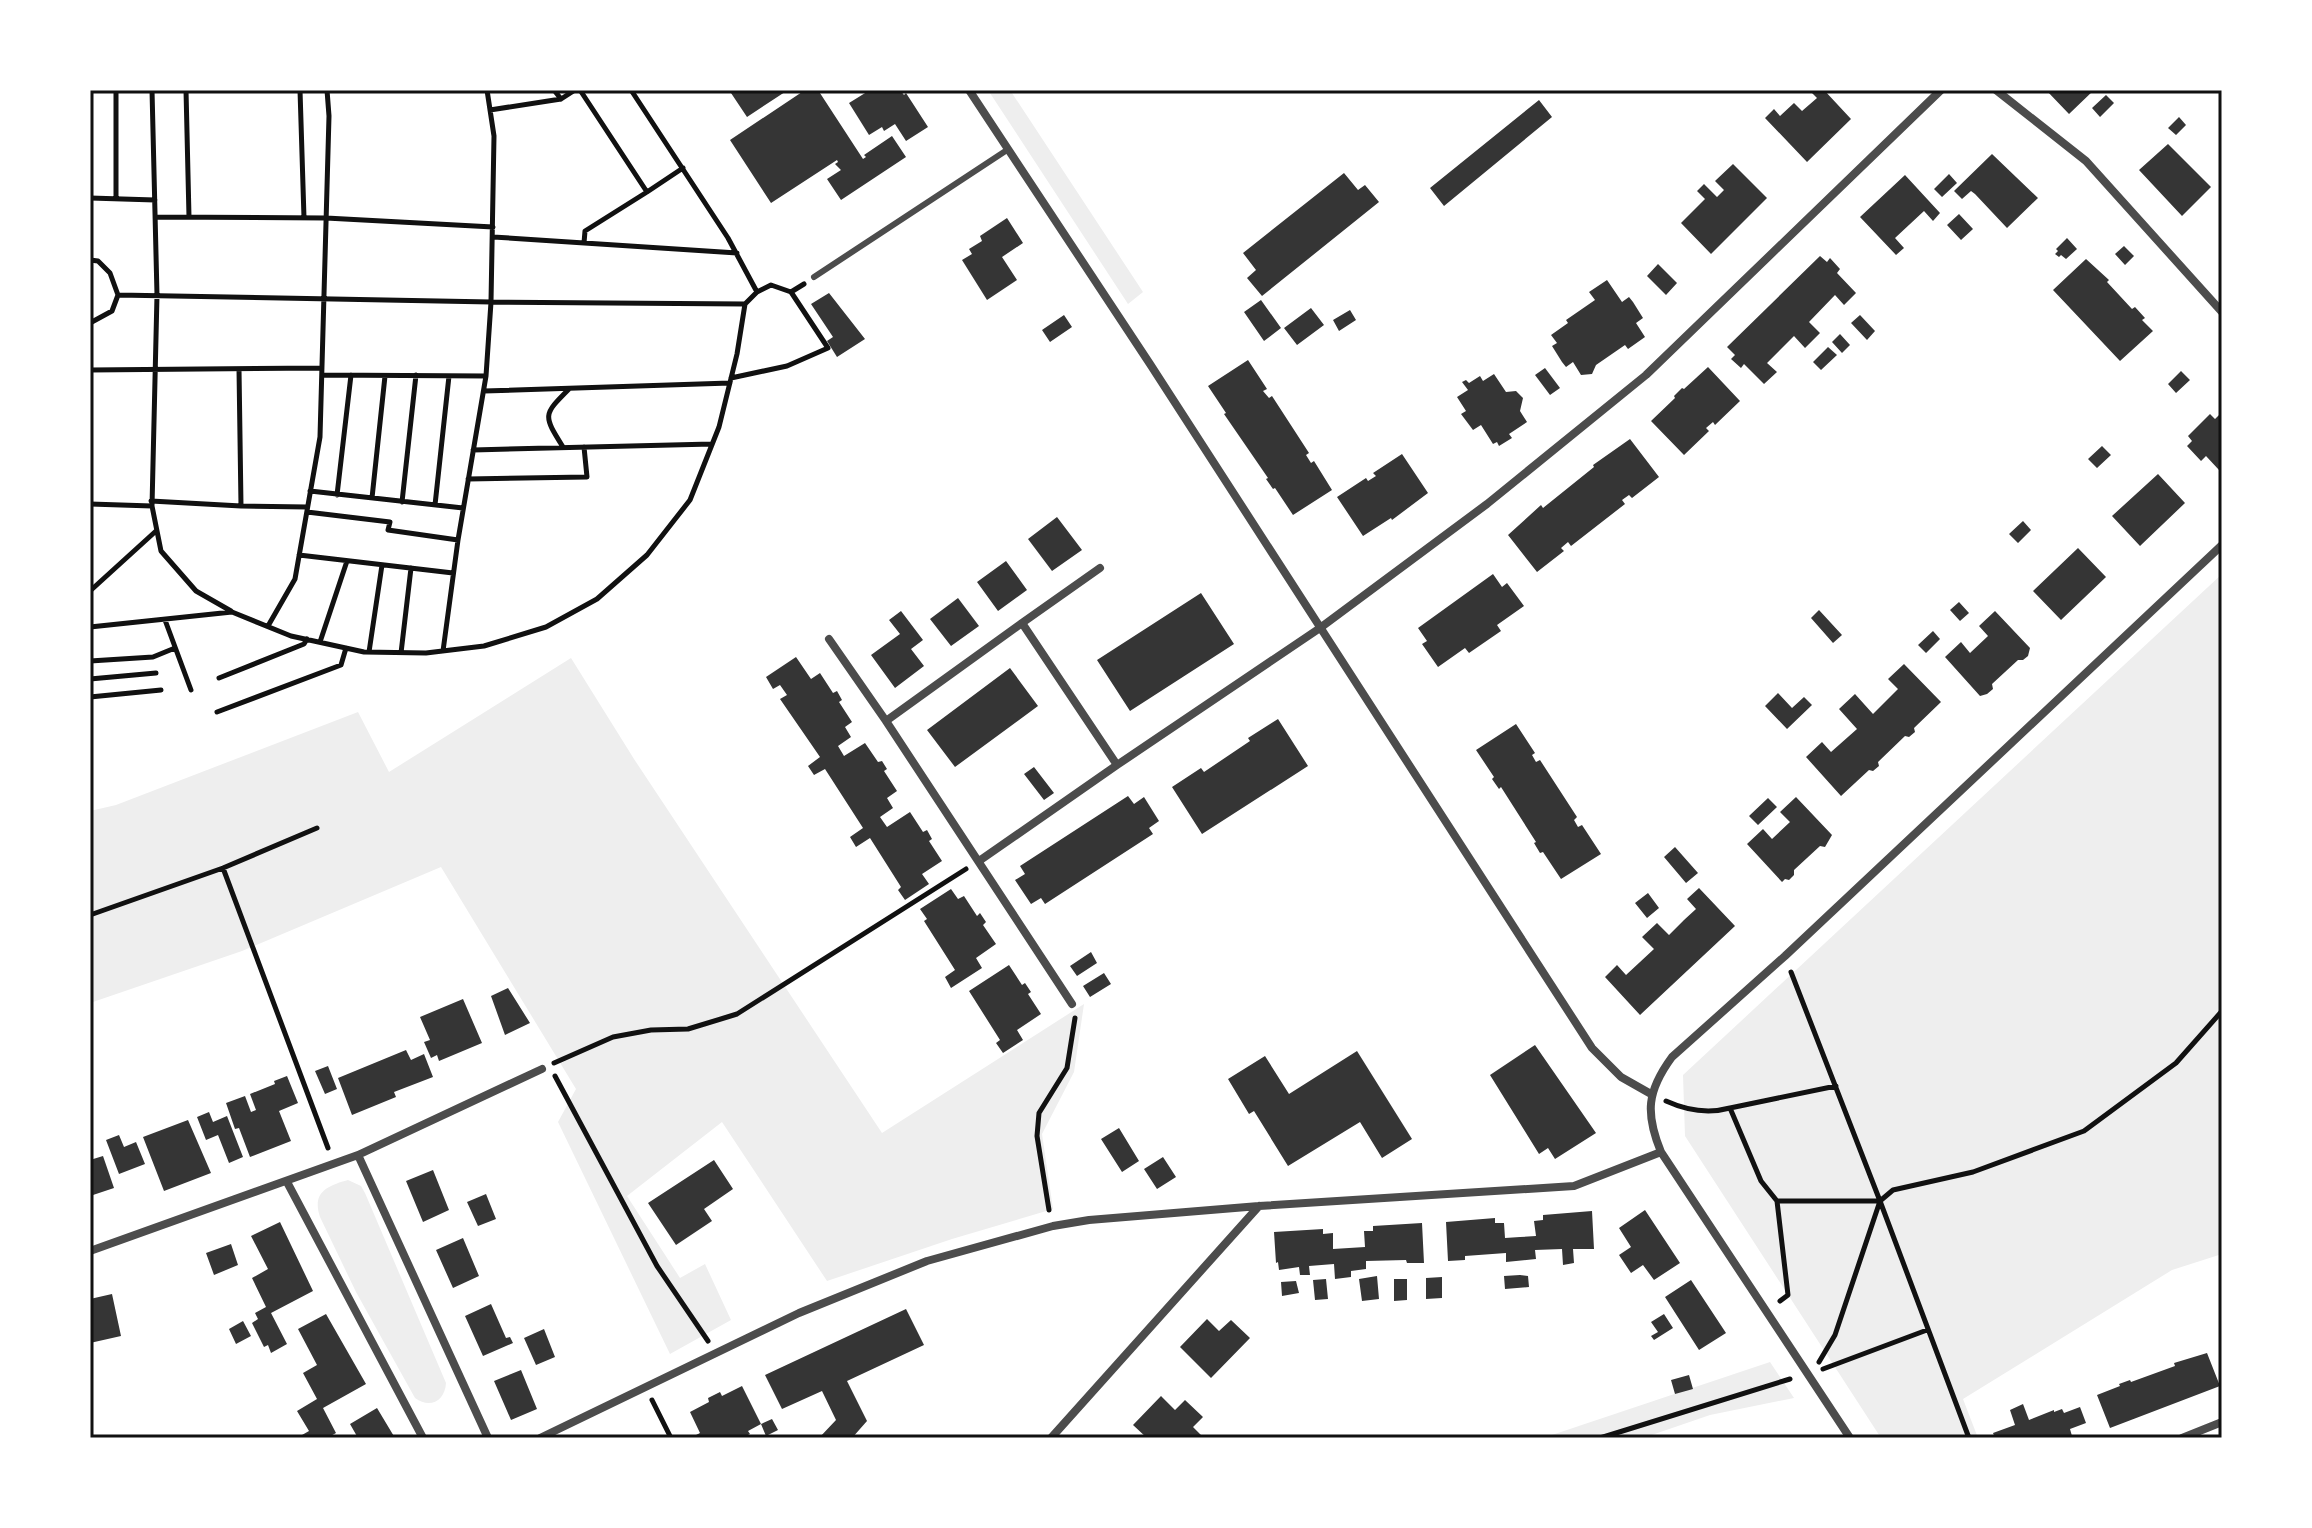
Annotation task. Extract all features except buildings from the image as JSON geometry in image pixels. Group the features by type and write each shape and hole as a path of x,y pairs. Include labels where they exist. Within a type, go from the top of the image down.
{"street":[{"path":"969,90 1592,1048 1621,1077 1651,1094"},
{"path":"979,861 1320,628 1487,504 1646,375 1941,90"},
{"path":"1996,90 2086,161 2222,312"},
{"path":"1850,1438 1661,1152 1652,1130 1649,1112 1651,1094 1659,1075 1672,1057 1785,956 2222,545"},
{"path":"886,721 1100,568"},
{"path":"1022,623 1117,765"},
{"path":"829,639 1072,1004"},
{"path":"90,1251 358,1155 542,1069"},
{"path":"540,1438 799,1313 927,1261 1053,1226 1089,1220 1259,1206 1574,1186 1661,1152"},
{"path":"358,1155 488,1438"},
{"path":"287,1182 423,1438"},
{"path":"1051,1438 1259,1206"},
{"path":"2182,1438 2222,1422"}],"lane":[{"path":"814,277 1007,150"}],"path":[{"path":"116,90 116,199"},
{"path":"152,90 157,295 152,503 161,551 196,591 232,612 268,626 346,648 401,653 484,646 546,627 597,599 647,555 690,500 712,444 730,381 745,304 757,292 771,285 791,292 828,348 787,366 730,381 484,391"},
{"path":"186,90 189,217"},
{"path":"300,90 304,218"},
{"path":"268,626 295,579 320,437 329,116 327,90"},
{"path":"443,651 486,376 491,302 494,136 487,90"},
{"path":"554,90 561,99"},
{"path":"490,110 561,99 578,90 647,192"},
{"path":"631,90 737,253 757,292"},
{"path":"584,243 585,231 683,168"},
{"path":"90,198 155,200"},
{"path":"155,217 326,218 493,227"},
{"path":"493,237 737,253"},
{"path":"90,260 98,261 110,273 118,295 112,311 90,323"},
{"path":"791,292 814,277"},
{"path":"118,295 745,304"},
{"path":"90,370 239,369 322,371 351,375 486,376"},
{"path":"239,369 241,506"},
{"path":"337,495 351,375"},
{"path":"372,498 385,375"},
{"path":"402,502 416,375"},
{"path":"435,505 449,376"},
{"path":"563,448 550,428 548,417 549,409 569,388"},
{"path":"473,450 712,444"},
{"path":"468,479 587,477 584,447"},
{"path":"310,491 463,508"},
{"path":"90,504 152,503 307,509 390,522 388,530 458,540"},
{"path":"90,591 157,530"},
{"path":"299,555 453,573"},
{"path":"320,642 347,561"},
{"path":"369,652 382,565"},
{"path":"401,653 411,568"},
{"path":"90,627 232,612"},
{"path":"165,620 191,690"},
{"path":"219,678 304,644 307,639"},
{"path":"90,661 153,657 175,648"},
{"path":"217,712 341,665 346,648"},
{"path":"90,679 156,673"},
{"path":"90,697 161,690"},
{"path":"90,915 223,868 317,828"},
{"path":"715,1351 657,1266 550,1065 613,1037 651,1030 688,1029 737,1014 979,861"},
{"path":"223,868 334,1164"},
{"path":"1785,956 1969,1438"},
{"path":"1053,1226 1037,1136 1039,1113 1067,1068 1075,1018 1072,1004"},
{"path":"1808,1375 1825,1355 1835,1335 1880,1201 1893,1190 1973,1172 2084,1131 2176,1063 2222,1011"},
{"path":"1651,1094 1679,1107 1712,1113 1836,1086"},
{"path":"1730,1108 1761,1181 1777,1201 1788,1295 1766,1311"},
{"path":"1777,1201 1880,1201"},
{"path":"1600,1438 1808,1375 1927,1330"},
{"path":"646,1387 671,1438"}],"shaded area":[{"path":"988,90 1010,90 1143,292 1128,304"},
{"path":"2222,574 2222,1254 2172,1270 1963,1399 1978,1438 1881,1438 1685,1136 1683,1075"},
{"path":"571,658 634,759 882,1133 1084,1004 1074,1072 1042,1134 1053,1209 827,1281 722,1122 627,1196 680,1278 705,1264 731,1320 670,1354 558,1122 576,1089 441,867 242,951 90,1003 90,811 116,805 358,712 389,772"},
{"path":"348,1180 361,1186 365,1193 446,1383 440,1399 431,1403 415,1398 356,1292 320,1217 318,1202 323,1192"},
{"path":"1770,1362 1794,1398 1710,1415 1643,1438 1543,1438"}]}
